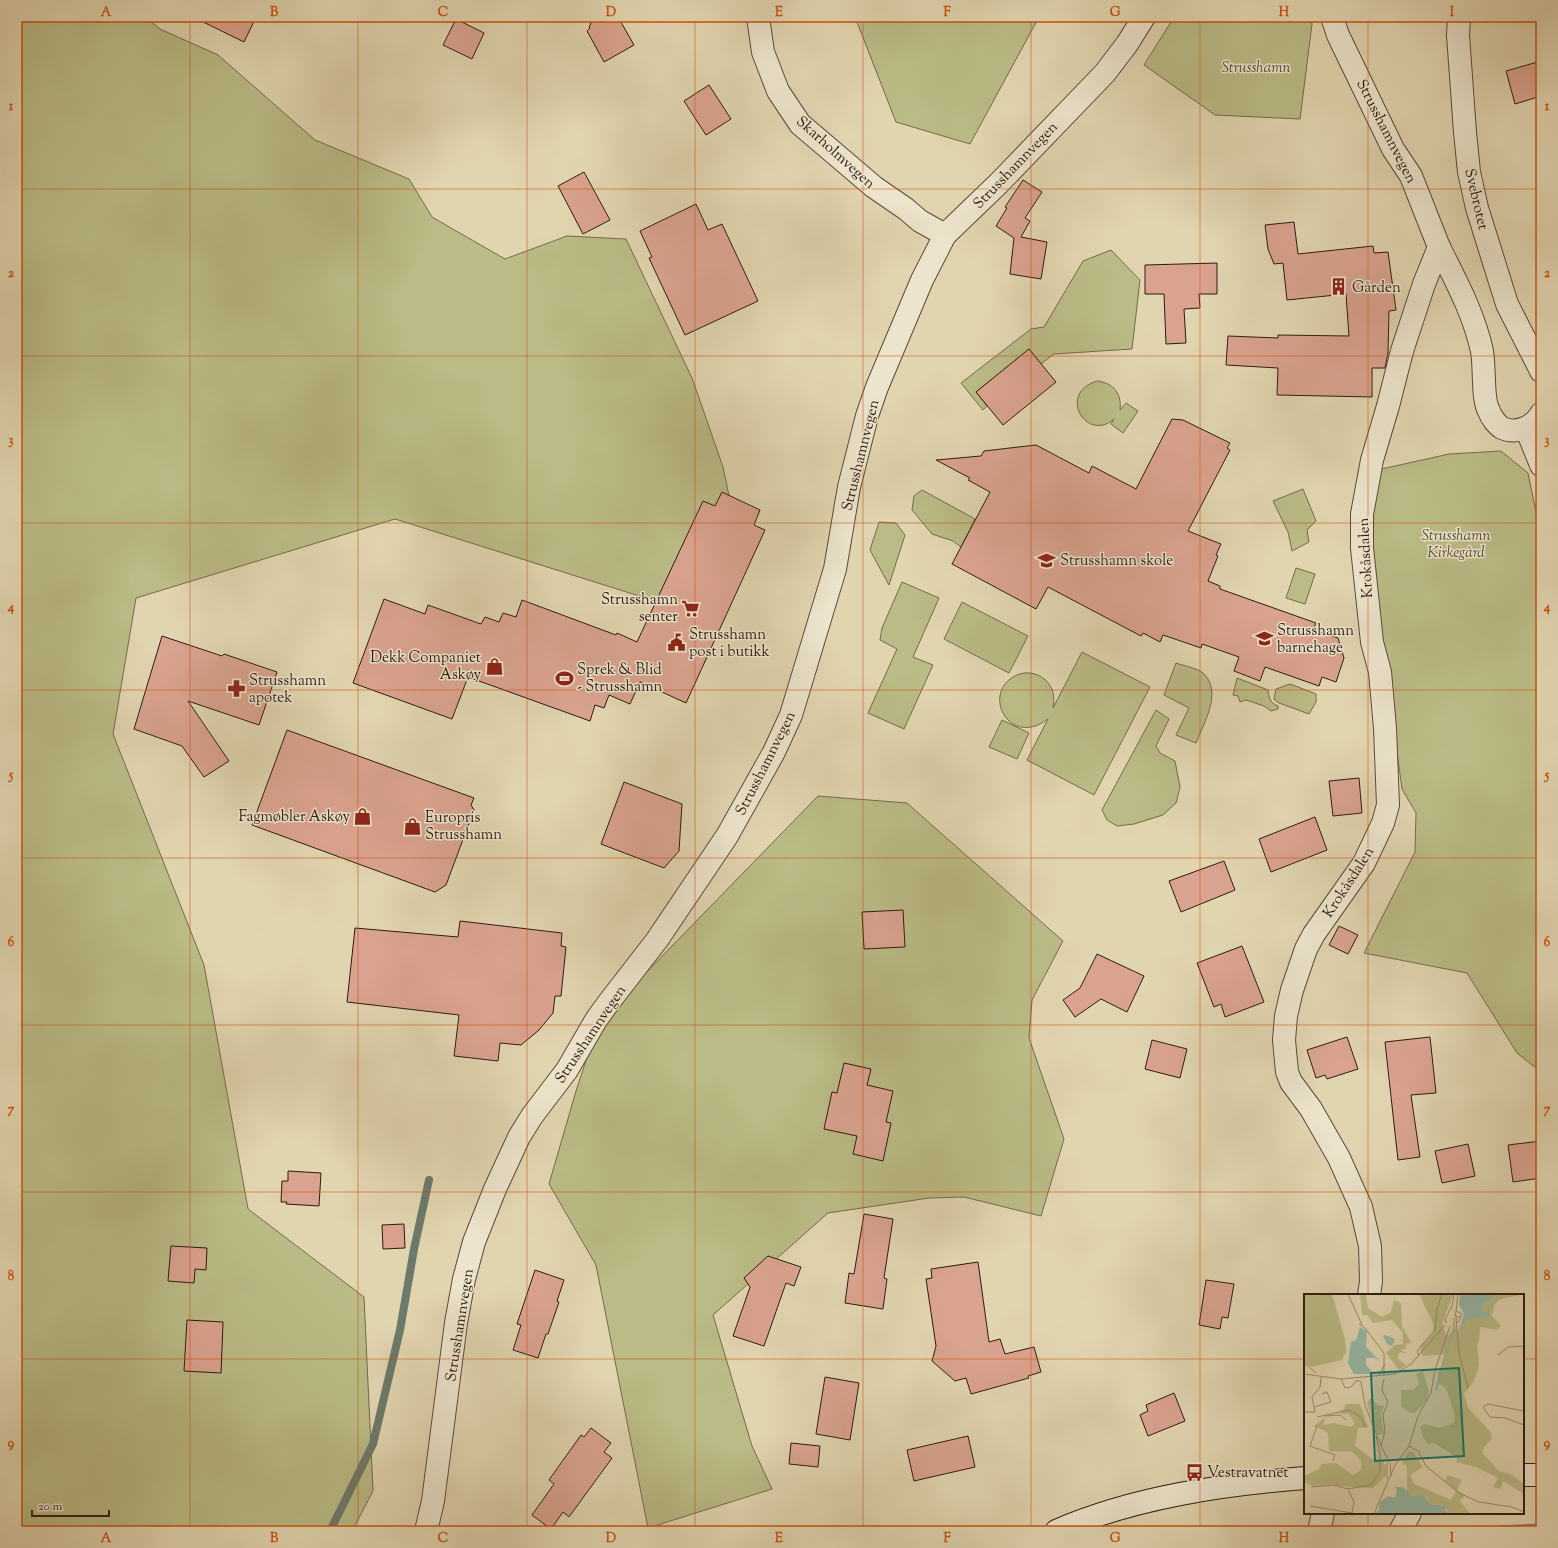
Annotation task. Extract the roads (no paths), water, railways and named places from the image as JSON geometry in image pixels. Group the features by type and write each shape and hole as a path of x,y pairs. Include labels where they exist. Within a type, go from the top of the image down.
{"street":[{"name":"Skarholmvegen","path":"758,17 763,52 778,91 800,124 874,187 906,209 920,221 945,235"},
{"name":"Strusshamnvegen","path":"426,1531 433,1501 456,1323 464,1280 474,1242 495,1189 528,1121 566,1070 596,1020 657,940 722,842 774,752 791,715 835,569 849,487 867,416 877,387 922,280 945,235 999,183 1105,73 1127,44 1144,17"},
{"name":"Strusshamnvegen","path":"1332,17 1338,35 1393,149 1411,176 1439,247 1463,295 1476,330 1484,365 1485,400 1487,410 1502,428 1514,430 1534,421 1541,465"},
{"name":"Svebrotet","path":"1459,17 1458,41 1465,132 1469,172 1477,208 1507,304 1541,371"},
{"name":"Krokåsdalen","path":"1369,1294 1371,1281 1370,1246 1361,1207 1339,1158 1311,1109 1291,1082 1287,1072 1284,1040 1286,1016 1292,990 1306,949 1314,934 1364,863 1384,823 1388,805 1385,728 1380,672 1372,642 1362,548 1362,514 1372,460 1412,318 1439,247"},
{"path":"1524,1475 1541,1475"},
{"path":"1056,1531 1098,1514 1136,1503 1250,1482 1304,1478"},
{"path":"1319,1531 1323,1514"},
{"path":"1400,1531 1409,1514"}],"waterway":[{"path":"330,1531 373,1444 400,1330 414,1249 429,1180"}],"place":[{"name":"Gården","path":"1339,287"},
{"name":"Strusshamn skole","path":"1047,560"},
{"name":"Strusshamn senter","path":"691,608"},
{"name":"Strusshamn barnehage","path":"1264,639"},
{"name":"Strusshamn post i butikk","path":"676,643"},
{"name":"Dekk Companiet Askøy","path":"494,666"},
{"name":"Sprek & Blid - Strusshamn","path":"564,678"},
{"name":"Strusshamn apotek","path":"236,689"},
{"name":"Fagmøbler Askøy","path":"363,816"},
{"name":"Europris Strusshamn","path":"412,826"},
{"name":"Vestravatnet","path":"1194,1472"}],"park label":[{"name":"Strusshamn","path":"1256,67"},
{"name":"Strusshamn Kirkegård","path":"1456,544"}]}
